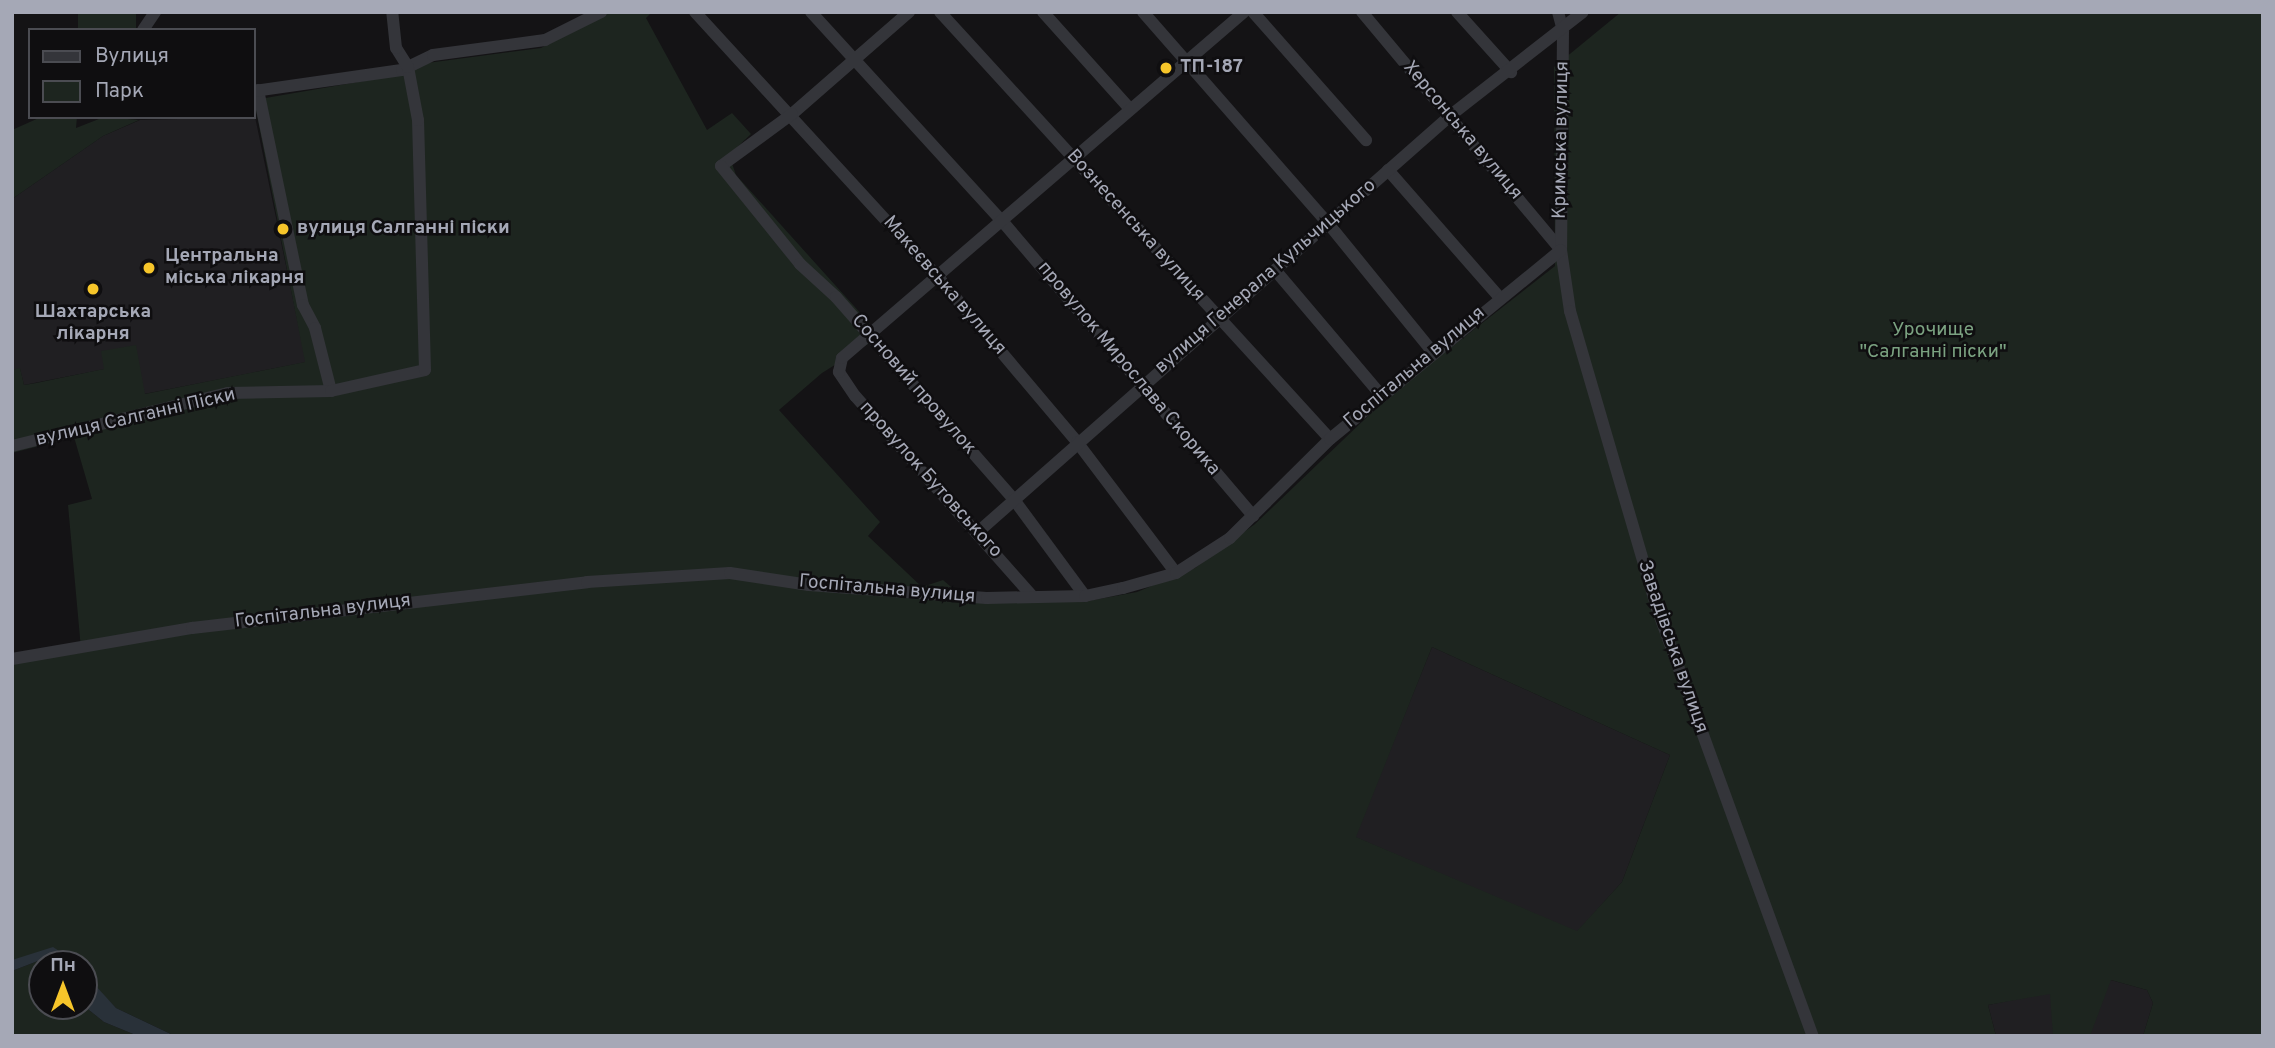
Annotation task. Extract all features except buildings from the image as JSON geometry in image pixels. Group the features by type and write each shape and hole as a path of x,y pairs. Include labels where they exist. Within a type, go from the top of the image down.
{"street":[{"path":"144,28 155,12"},
{"path":"392,12 396,48 408,68"},
{"name":"Макеєвська вулиця","path":"695,12 792,114 939,278 1077,442 1176,573"},
{"name":"провулок Мирослава Скорика","path":"811,12 1003,222 1253,516"},
{"path":"792,114 857,61 909,12"},
{"name":"Вознесенська вулиця","path":"940,12 1330,439"},
{"path":"1043,12 1130,109"},
{"path":"1143,12 1327,222 1432,351"},
{"path":"871,336 1244,12"},
{"path":"1253,12 1366,140"},
{"name":"Херсонська вулиця","path":"1362,12 1562,250"},
{"path":"1457,12 1511,72"},
{"name":"Кримська вулиця","path":"1558,12 1563,31 1562,250"},
{"path":"1565,12 1583,12"},
{"path":"1563,31 1583,12"},
{"path":"331,391 315,328 303,305 256,91 408,68 433,55 545,40 599,13"},
{"name":"вулиця Генерала Кульчицького","path":"978,532 1451,115 1563,31"},
{"name":"вулиця Салганні Піски","path":"12,446 228,393 331,391 425,370 418,120 408,68"},
{"name":"Сосновий провулок","path":"792,114 721,166 800,264 871,336 1015,500 1085,596"},
{"path":"1388,170 1500,298"},
{"name":"Госпітальна вулиця","path":"12,659 192,628 427,600 730,573 809,585 1033,597 1085,596 1176,573 1230,538 1330,439 1432,351 1562,250"},
{"name":"Завадівська вулиця","path":"1562,250 1570,311 1641,558 1813,1036"},
{"path":"1275,270 1381,395"},
{"name":"провулок Бутовського","path":"871,336 842,358 839,372 855,396 1033,597"}],"shaded area":[{"name":"Центральна міська лікарня","path":"255,119 306,362 144,394 105,369 24,385 20,369 12,370 12,199 103,136 140,120"},
{"path":"1432,647 1670,755 1622,882 1577,932 1355,837"},
{"path":"28,955 28,965 12,971 12,960"},
{"path":"2111,980 2147,990 2153,1003 2143,1036 1996,1036 1988,1005"},
{"path":"98,988 116,1008 175,1036 138,1036 98,1017"}],"green space":[{"path":"78,12 136,12 136,28 78,28"},
{"name":"Урочище \"Салганні піски\"","path":"608,12 652,12 646,18 707,130 732,113 751,134 729,155 736,175 881,336 822,373 779,410 880,522 868,536 922,587 943,580 957,592 1088,601 1137,592 1195,568 1255,524 1389,396 1555,266 1554,67 1621,12 2263,12 2263,1036 2143,1036 2153,1003 2147,990 2111,980 2090,1036 2053,1036 2050,994 1988,1005 1996,1036 175,1036 116,1008 98,990 98,950 28,950 28,957 12,960 12,662 81,649 68,505 92,499 74,437 12,453 12,370 20,368 24,385 36,383 104,369 101,351 136,345 145,394 305,362 256,100 404,74 427,63 541,48","holes":["1432,647 1670,755 1622,882 1577,931 1356,837"]},
{"path":"37,119 77,119 76,128 99,119 139,120 103,136 12,199 12,130"},
{"path":"28,965 28,1020 98,1020 98,1017 138,1036 12,1036 12,971"}],"place":[{"name":"ТП-187","path":"1166,68"},
{"name":"вулиця Салганні піски","path":"283,229"},
{"name":"Центральна міська лікарня","path":"149,268"},
{"name":"Шахтарська лікарня","path":"93,289"}]}
